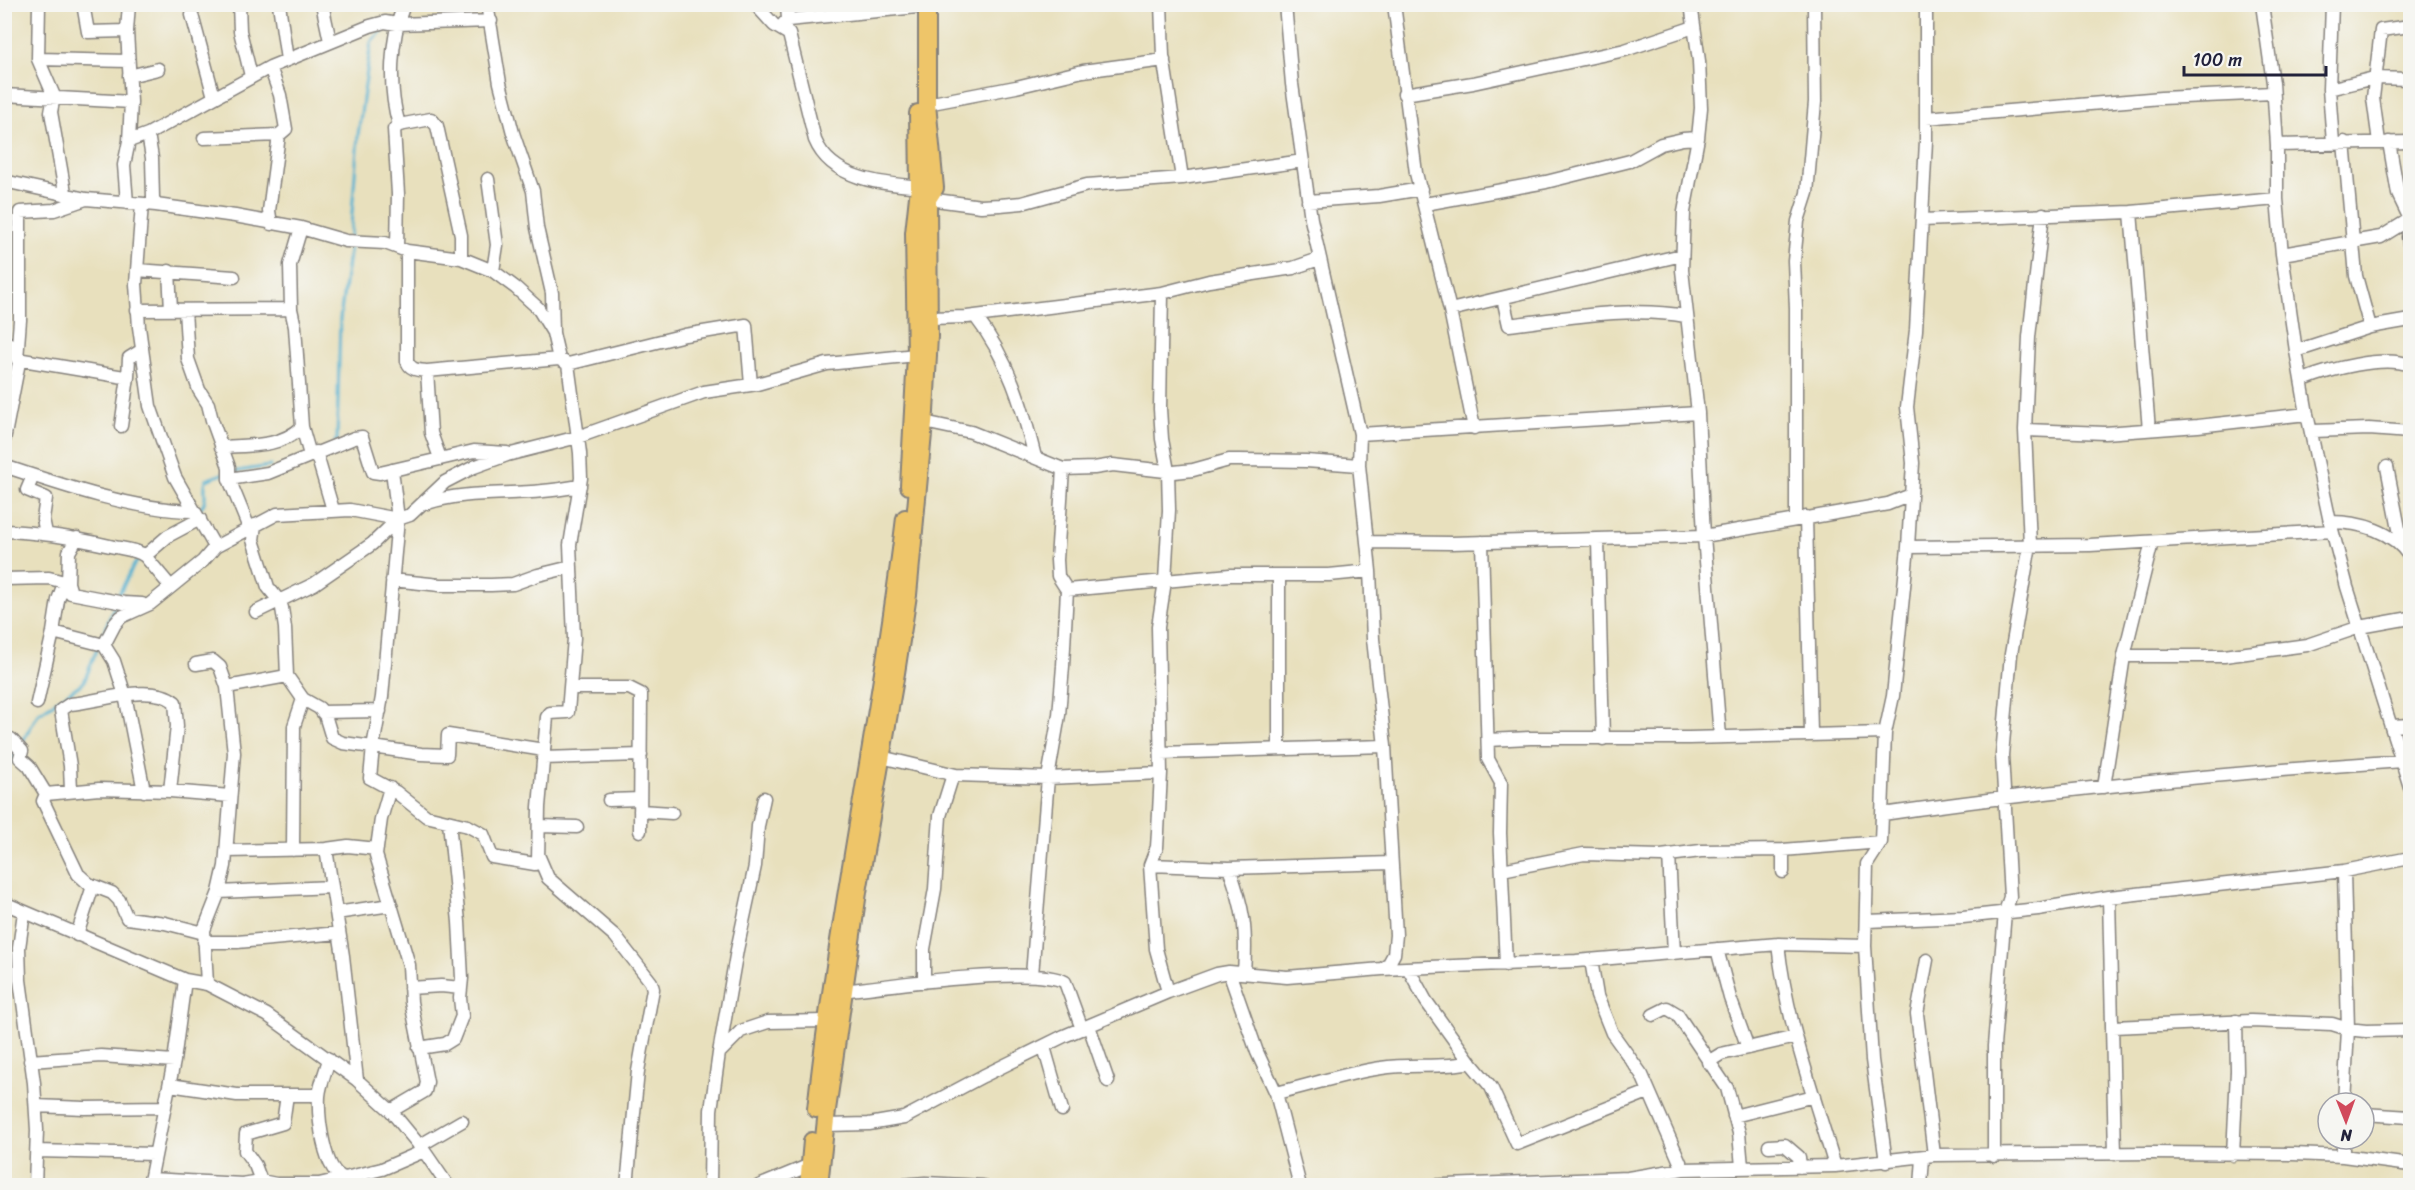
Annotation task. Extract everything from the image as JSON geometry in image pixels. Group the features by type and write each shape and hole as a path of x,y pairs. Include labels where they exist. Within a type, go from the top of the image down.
{"main road":[{"path":"819,1185 843,991 908,595 924,422 929,318 927,104 920,5"},
{"path":"808,1185 826,1021 896,591 908,487 916,355 914,233 927,191 920,5"}],"street":[{"path":"39,4 39,59 54,96 51,112 65,192"},
{"path":"83,4 88,32 127,31"},
{"path":"127,203 124,165 129,141 131,102 127,31 129,4"},
{"path":"239,4 240,31 251,76"},
{"path":"279,4 287,60"},
{"path":"322,4 330,41"},
{"path":"399,125 392,68 391,23 404,4"},
{"path":"487,4 500,83 513,133 533,191 537,228 552,293 553,333"},
{"path":"755,4 774,25 787,26 920,5"},
{"path":"786,4 787,26 794,46 815,140 821,155 852,176 927,191 981,206 1023,203 1087,185 1182,178 1303,160"},
{"path":"1161,4 1164,60 1182,178"},
{"path":"1285,4 1292,84 1308,201 1319,259 1360,434 1359,465 1370,570 1373,639 1385,746 1395,945 1392,959 1382,969"},
{"path":"1394,4 1416,173 1450,310 1474,428"},
{"path":"1691,4 1699,61 1701,108 1698,138 1684,212 1682,255 1686,316 1698,413 1704,536 1720,737"},
{"path":"1811,734 1801,518 1794,261 1798,221 1807,193 1815,102 1814,4"},
{"path":"1886,1162 1872,1060 1865,946 1868,921 1868,864 1881,842 1885,733 1893,696 1908,547 1913,463 1907,407 1916,330 1922,220 1926,118 1926,4"},
{"path":"2262,4 2273,93 2277,145 2277,199 2282,254 2307,414 2313,431 2331,526 2410,787"},
{"path":"2332,4 2329,89 2354,243 2356,276 2370,327"},
{"path":"192,15 214,96"},
{"path":"129,141 148,134 251,76 330,41 391,23 491,21"},
{"path":"2410,26 2381,30 2373,98 2398,194 2410,219 2408,237 2410,249"},
{"path":"1404,94 1473,83 1625,50 1694,27"},
{"path":"39,59 128,61"},
{"path":"927,104 1083,71 1164,60"},
{"path":"204,138 279,135 286,129 280,95 270,67"},
{"path":"129,76 158,69"},
{"path":"2329,89 2374,78 2410,79"},
{"path":"1926,118 2161,98 2273,93"},
{"path":"4,95 131,102"},
{"path":"461,258 461,235 436,122 426,119 399,125 394,129 407,361 413,369 427,371 564,362 746,325 751,385"},
{"path":"148,134 152,158 153,198 156,205"},
{"path":"271,224 269,211 279,135"},
{"path":"1425,204 1546,182 1630,161 1661,144 1698,138"},
{"path":"2277,145 2410,142"},
{"path":"488,178 497,245 492,271"},
{"path":"4,181 86,198 156,205 301,228 351,241 385,243 402,249 461,258 492,271 538,308 553,333 564,362 578,437 580,486 570,545 574,638 571,688 568,712 550,713 547,717 539,857 536,864 492,857 483,834 468,826 426,816 390,788 370,778 380,711 398,519 392,470"},
{"path":"1308,201 1379,196 1421,189"},
{"path":"17,359 21,320 20,212 54,210 86,198"},
{"path":"1922,220 2131,212 2277,199"},
{"path":"142,204 137,270 137,310 150,406 175,477 215,547"},
{"path":"2131,212 2149,430"},
{"path":"1994,1156 1994,1046 2005,912 2010,897 2002,755 2011,654 2030,545 2025,430 2029,337 2043,214"},
{"path":"2282,254 2381,237 2410,219"},
{"path":"301,228 290,265 291,309 295,327 302,427 333,510"},
{"path":"1450,310 1682,255"},
{"path":"929,318 975,316 1162,293 1209,281 1293,268 1319,259"},
{"path":"137,270 234,277"},
{"path":"169,271 171,309"},
{"path":"1162,293 1160,409 1168,471 1169,510 1165,580 1158,627 1161,773 1157,847 1150,865 1156,949 1168,992"},
{"path":"1503,297 1509,326 1620,313 1686,316"},
{"path":"137,310 291,309"},
{"path":"185,310 188,359 199,390 208,404 229,473 252,526 253,540 268,587 280,602 285,628 287,676 303,699 322,712 332,738 342,743 421,754 447,755 448,735 544,754 640,755"},
{"path":"975,316 986,330 1011,375 1023,409 1035,457"},
{"path":"2296,351 2370,327 2410,320"},
{"path":"4,341 13,346 19,362 4,440"},
{"path":"121,426 129,358 142,350 142,346"},
{"path":"256,612 314,584 372,544 398,519 410,515 445,482 474,467 514,453 578,437 640,416 688,396 751,385 827,364 916,355"},
{"path":"17,359 128,376"},
{"path":"2303,380 2319,374 2372,363 2401,362 2410,365"},
{"path":"427,371 431,433 440,458"},
{"path":"1360,434 1698,413"},
{"path":"2025,430 2105,432 2149,430 2307,414"},
{"path":"924,422 971,432 1063,468 1121,465 1168,471 1193,470 1229,460 1306,461 1359,465"},
{"path":"221,447 276,442 286,439 302,427"},
{"path":"2313,431 2369,429 2410,432"},
{"path":"229,473 268,473 311,450 362,437 373,472 392,470 474,451 514,453"},
{"path":"4,466 75,489 197,515"},
{"path":"2387,467 2402,544 2410,557"},
{"path":"1032,975 1048,778 1059,715 1067,590 1058,576 1057,560 1063,468"},
{"path":"33,476 27,490 46,498 43,519 46,533"},
{"path":"424,503 439,499 580,486"},
{"path":"1367,542 1598,540 1704,536 1888,504 1911,495"},
{"path":"99,644 121,617 132,610 150,604 203,561 215,547 278,514 350,510 398,519"},
{"path":"145,555 197,515"},
{"path":"1908,547 2152,542 2331,526 2351,522 2371,528 2402,544"},
{"path":"4,531 46,533 135,550 145,555 171,586"},
{"path":"76,538 69,552 68,583 71,593 120,603 150,604"},
{"path":"1598,540 1603,739"},
{"path":"1482,542 1488,759 1501,783 1506,965"},
{"path":"2104,787 2124,657 2152,542"},
{"path":"392,580 440,585 513,584 571,567"},
{"path":"1067,590 1230,575 1329,575 1370,570"},
{"path":"1279,575 1279,749"},
{"path":"4,579 49,578 68,583"},
{"path":"37,703 58,600 63,586 68,583"},
{"path":"2124,657 2224,656 2307,645 2360,627 2410,618"},
{"path":"53,632 99,644 114,661 124,696 144,791"},
{"path":"196,663 217,663 228,687 234,744 227,851 219,892 204,937 207,984"},
{"path":"228,687 287,676"},
{"path":"571,688 628,688 641,694 640,831"},
{"path":"71,791 70,766 61,710 70,704 124,696 160,695 175,702 177,726 170,791"},
{"path":"293,850 294,726 303,699"},
{"path":"322,712 380,711"},
{"path":"2391,726 2410,725"},
{"path":"1488,740 1885,733"},
{"path":"13,740 20,758 29,766 46,794"},
{"path":"1161,753 1385,746"},
{"path":"882,758 956,775 1048,778 1161,773"},
{"path":"1883,814 2004,797 2285,769 2402,761"},
{"path":"924,982 924,949 935,889 940,816 951,781 956,775"},
{"path":"390,788 381,819 377,849 380,868 408,965 419,1048 427,1082 425,1091 391,1111"},
{"path":"46,794 71,791 170,791 230,796"},
{"path":"46,794 43,801 45,807 78,874 93,886 112,893 119,900 127,918 165,923 204,937 237,942 339,933"},
{"path":"710,1185 711,1110 736,950 755,866 758,826 764,798"},
{"path":"609,800 672,813"},
{"path":"419,1048 445,1044 453,1039 462,1016 459,922 449,822"},
{"path":"539,826 577,827"},
{"path":"1502,870 1584,854 1669,855 1701,851 1784,850 1881,842"},
{"path":"227,851 326,849 348,846 377,849"},
{"path":"326,849 357,1080"},
{"path":"1783,872 1784,850"},
{"path":"1669,855 1674,953"},
{"path":"539,857 548,878 615,936 651,982 653,989 638,1071 627,1185"},
{"path":"1868,921 1963,917 2038,909 2109,897 2344,871 2410,858"},
{"path":"1150,865 1229,868 1391,863"},
{"path":"1229,868 1242,909 1246,937 1244,973"},
{"path":"2344,871 2348,1029 2345,1091"},
{"path":"77,935 93,886"},
{"path":"219,892 332,886"},
{"path":"2109,897 2115,1154"},
{"path":"4,903 185,980 207,984 267,1015 357,1080 391,1111 422,1148 448,1185"},
{"path":"336,913 391,905"},
{"path":"24,912 19,948 20,980 36,1106 36,1185"},
{"path":"825,1125 869,1124 904,1118 982,1076 1086,1027 1217,974 1229,972 1287,977 1382,969 1591,960 1778,944 1865,946"},
{"path":"1778,944 1782,978 1796,1037 1835,1166"},
{"path":"1717,949 1730,998 1748,1048"},
{"path":"1591,960 1597,996 1612,1033 1642,1075 1683,1169"},
{"path":"1921,1185 1929,1157 1917,1014 1927,960"},
{"path":"1408,969 1426,1001 1491,1087 1517,1144 1648,1092"},
{"path":"1229,972 1257,1052 1276,1093 1300,1185"},
{"path":"843,991 924,982 1032,975 1058,978 1065,982 1108,1081"},
{"path":"185,980 170,1085 149,1182 242,1184 261,1181 276,1184 319,1184 382,1169 422,1148 462,1121"},
{"path":"410,988 441,986 461,988"},
{"path":"1653,1016 1667,1008 1673,1010 1727,1088 1739,1133 1742,1167"},
{"path":"719,1053 741,1031 768,1022 826,1021"},
{"path":"2113,1028 2236,1021 2332,1024 2348,1029 2410,1030"},
{"path":"2233,1155 2237,1071 2236,1021"},
{"path":"1708,1062 1721,1053 1796,1037"},
{"path":"1044,1047 1062,1110"},
{"path":"30,1061 101,1056 174,1061"},
{"path":"328,1059 319,1095 324,1147 333,1170 345,1178"},
{"path":"1276,1093 1382,1068 1415,1065 1451,1066 1470,1062"},
{"path":"170,1085 237,1095 319,1095"},
{"path":"261,1181 246,1151 246,1134 284,1123 287,1095"},
{"path":"1734,1116 1814,1096"},
{"path":"36,1106 165,1107"},
{"path":"2376,1115 2410,1117"},
{"path":"1769,1146 1785,1145 1799,1157 1800,1167"},
{"path":"37,1151 154,1154"},
{"path":"2343,1151 2343,1156"},
{"path":"1420,1185 1628,1178 1683,1169 1835,1166 1929,1157 2115,1154 2343,1156 2410,1164"},
{"path":"759,1185 810,1165"},
{"path":"891,1185 925,1183 983,1185"}],"waterway":[{"path":"350,239 358,135 371,42 387,26"},
{"path":"335,441 337,440 340,319 350,246"},
{"path":"232,472 270,466"},
{"path":"199,509 205,499 206,480 225,473"},
{"path":"117,598 134,565 141,557"},
{"path":"102,637 115,604"},
{"path":"20,746 38,714 84,682 98,646"},
{"path":"4,774 15,754"}]}
